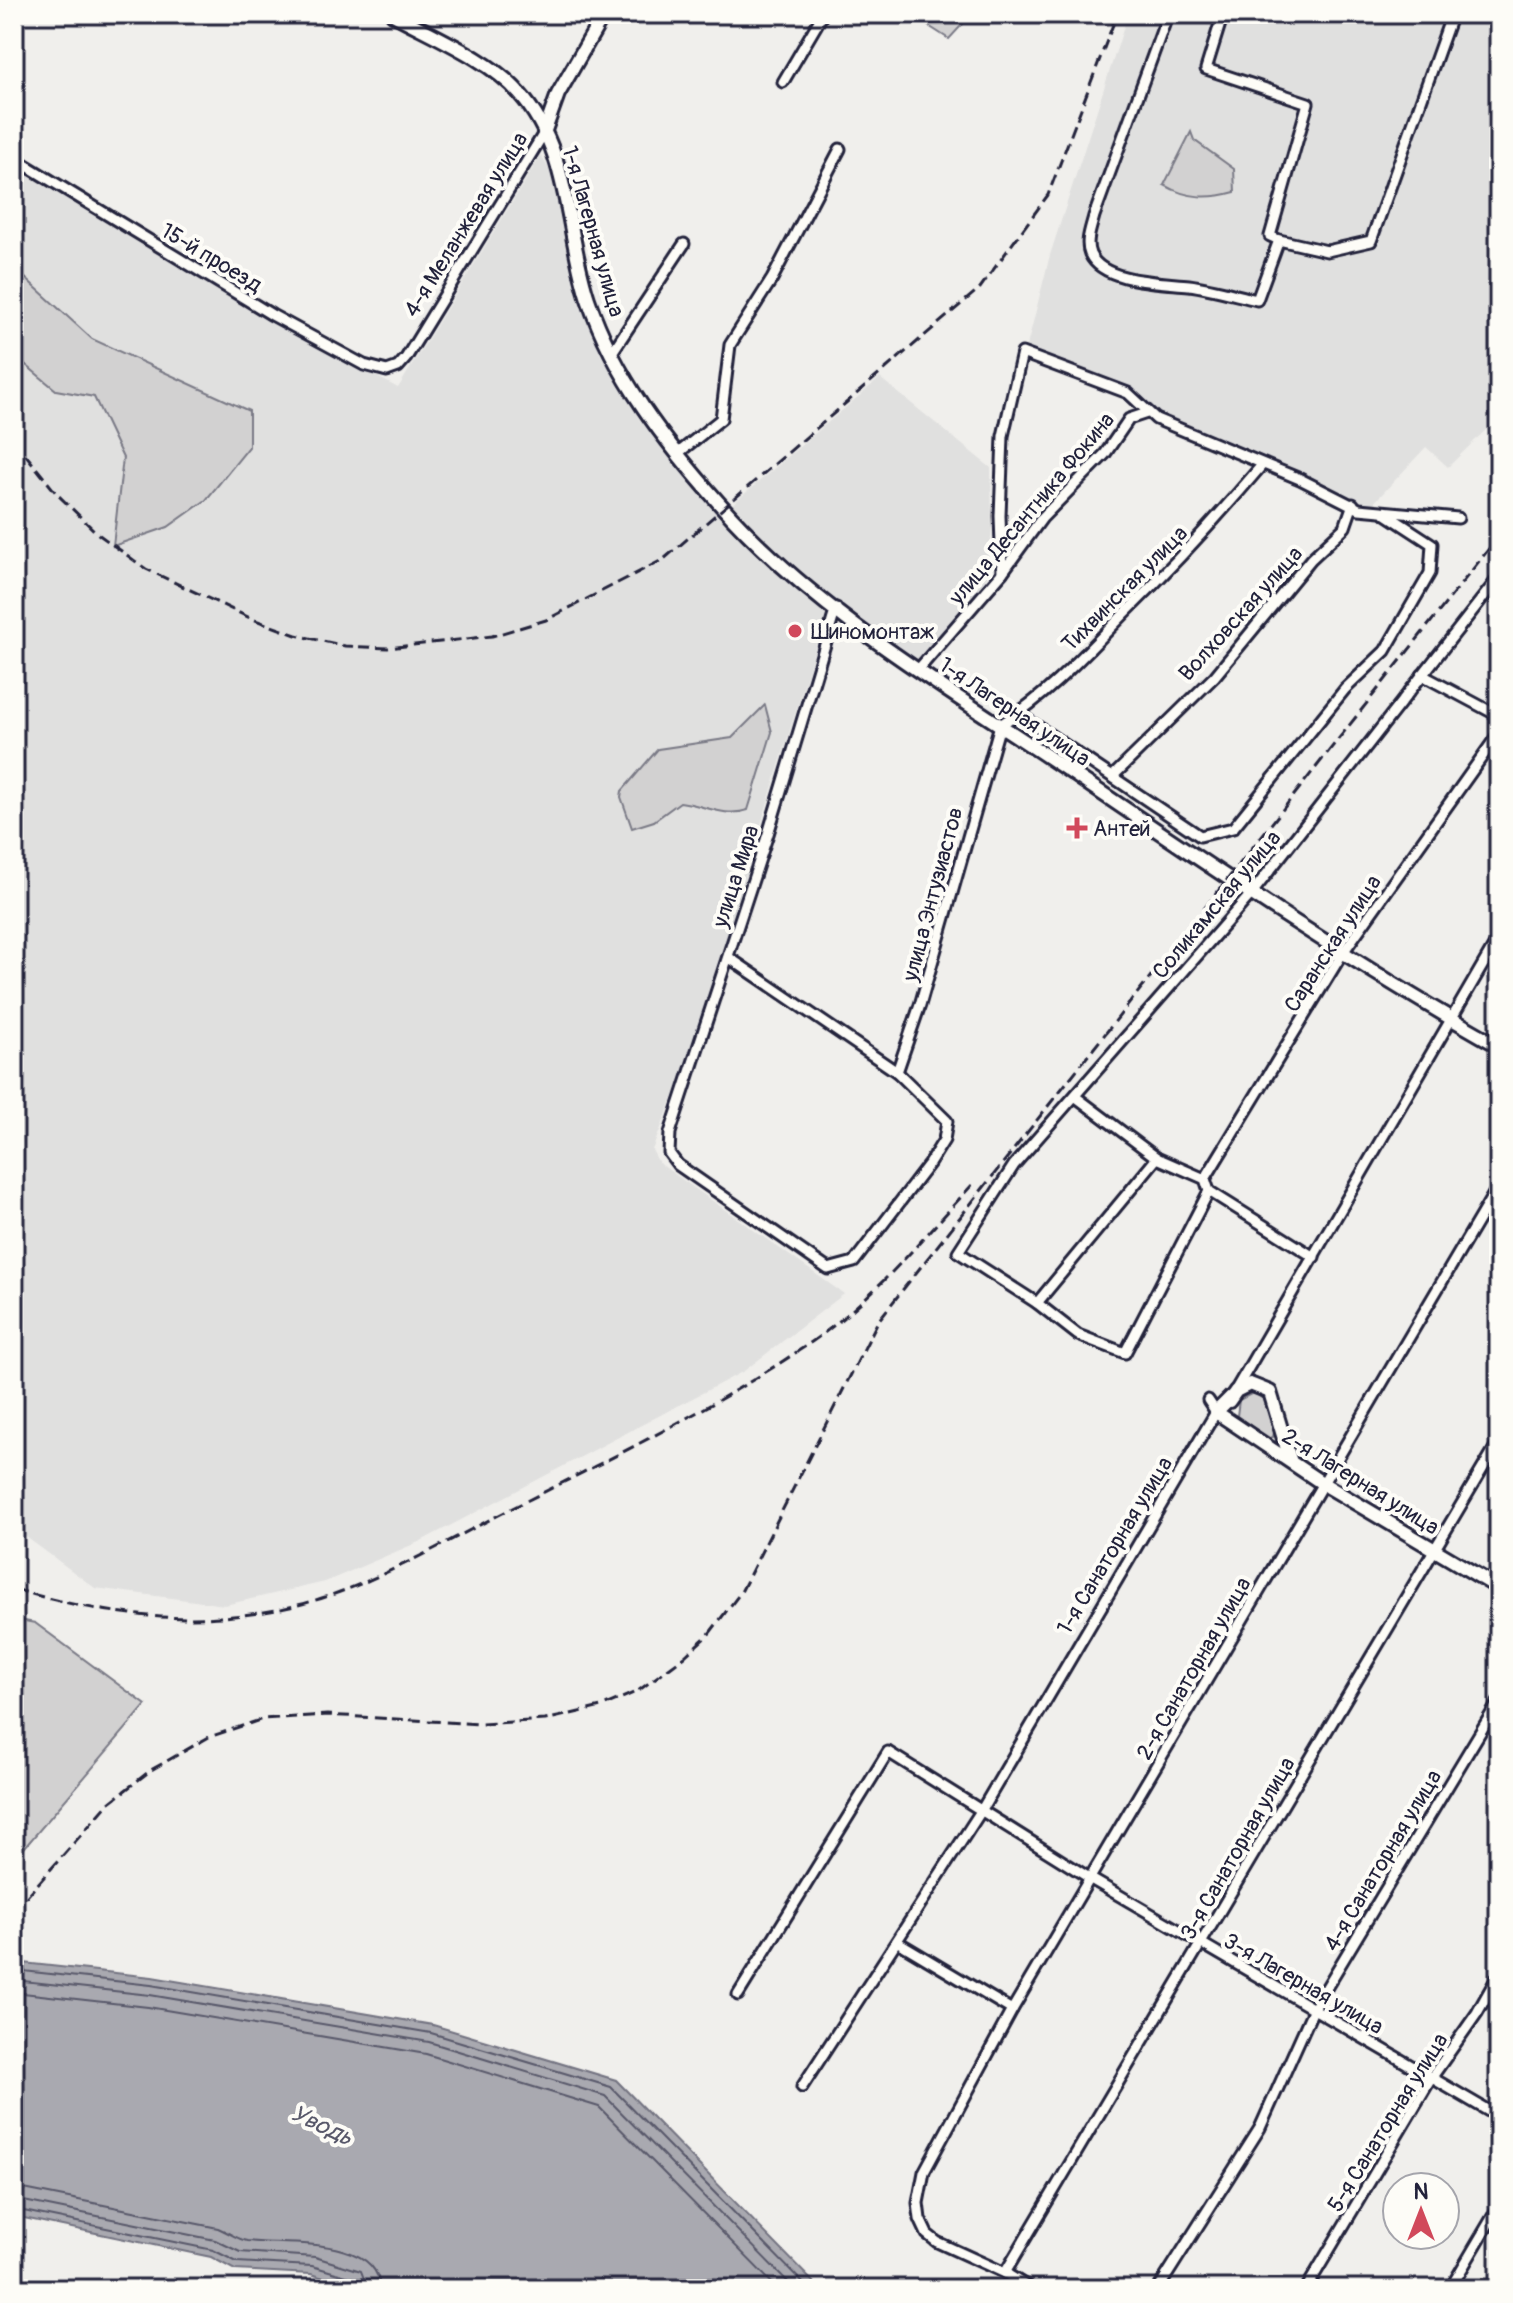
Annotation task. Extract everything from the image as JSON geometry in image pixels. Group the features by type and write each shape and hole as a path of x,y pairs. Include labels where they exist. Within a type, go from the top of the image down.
{"main road":[{"name":"1-я Лагерная улица","path":"393,14 503,78 520,93 560,168 588,297 611,354 653,424 756,541 917,671 1342,954 1499,1046"},
{"name":"4-я Меланжевая улица","path":"544,133 558,94 604,14"},
{"path":"1237,1427 1229,1413 1231,1397 1250,1384 1270,1392 1282,1423 1285,1449 1292,1462"},
{"name":"1-я Санаторная улица","path":"1216,1412 1231,1397"},
{"name":"2-я Лагерная улица","path":"1216,1412 1322,1483 1499,1588"}],"street":[{"path":"783,82 823,14"},
{"path":"1168,14 1094,216 1088,237 1090,254 1100,266 1139,282 1189,285 1257,300 1279,240"},
{"path":"1223,14 1206,69 1308,103 1270,236 1327,251 1371,241 1452,14"},
{"name":"4-я Меланжевая улица","path":"398,367 544,133"},
{"path":"677,454 721,419 730,345 772,279 840,149"},
{"name":"15-й проезд","path":"14,158 272,315 364,365 387,371 398,367"},
{"path":"611,354 684,244"},
{"path":"1002,573 1000,516 1003,436 1022,353 1128,393 1141,401 1147,413 1359,509 1458,518"},
{"name":"улица Десантника Фокина","path":"917,671 1002,573 1042,518 1105,454 1129,419 1147,413"},
{"name":"Тихвинская улица","path":"1000,725 1019,714 1142,599 1204,534 1262,465"},
{"name":"Волховская улица","path":"1113,776 1215,676 1272,611 1311,559 1345,527 1353,504"},
{"path":"1019,714 1200,836 1233,828 1345,689 1385,651 1430,573 1432,544 1383,512"},
{"name":"Соликамская улица","path":"1037,1303 958,1252 1014,1165 1252,893 1499,577"},
{"name":"улица Мира","path":"836,608 670,1133 669,1153 678,1165 828,1269 854,1262 944,1140 947,1121 897,1072"},
{"path":"1422,675 1499,716"},
{"name":"улица Энтузиастов","path":"897,1072 920,1005 1000,725"},
{"name":"Саранская улица","path":"1205,1179 1342,954 1499,733"},
{"name":"1-я Санаторная улица","path":"1231,1397 1499,937"},
{"path":"728,957 897,1072"},
{"path":"1076,1097 1157,1158 1205,1179 1209,1191 1314,1257"},
{"path":"1157,1158 1037,1303 1078,1335 1125,1353 1209,1191"},
{"name":"2-я Санаторная улица","path":"1005,2273 937,2242 927,2234 920,2219 918,2203 924,2172 1012,2010 1499,1185"},
{"name":"2-я Лагерная улица","path":"1208,1400 1216,1412"},
{"name":"1-я Санаторная улица","path":"802,2087 981,1811 1216,1412"},
{"name":"3-я Санаторная улица","path":"1005,2273 1499,1441"},
{"name":"4-я Санаторная улица","path":"1158,2289 1260,2128 1313,2010 1499,1701"},
{"name":"3-я Лагерная улица","path":"738,1995 888,1752 1091,1879 1499,2117"},
{"path":"898,1942 1012,2010"},
{"name":"5-я Санаторная улица","path":"1306,2289 1432,2077 1477,2013 1499,1974"},
{"path":"1450,2289 1499,2206"},
{"path":"1005,2273 1031,2289"}],"shaded area":[{"path":"910,14 972,14 949,39"},
{"path":"1128,14 1499,14 1499,417 1448,467 1426,447 1370,507 1355,504 1207,434 1142,410 1126,391 1026,350 1050,255"},
{"path":"1191,132 1194,140 1234,169 1235,192 1199,196 1164,185"},
{"path":"541,155 553,176 573,274 601,355 640,420 706,498 827,610 690,1056 652,1150 659,1163 844,1294 744,1371 421,1541 325,1582 225,1605 95,1588 14,1528 14,163 271,319 398,388"},
{"path":"14,273 23,276 92,339 249,411 249,447 206,500 168,527 113,546 123,458 94,397 56,390 14,355"},
{"path":"880,378 991,468 992,529 987,576 975,597 920,664 821,590 729,507"},
{"path":"765,705 772,732 748,810 731,813 680,802 654,821 632,828 621,797 622,791 658,749 732,738"},
{"path":"1253,1393 1264,1400 1273,1417 1273,1437 1268,1439 1237,1416 1239,1400"},
{"path":"14,1619 35,1623 146,1705 14,1860"}],"water":[{"name":"Уводь","path":"14,1962 152,1977 433,2025 616,2080 820,2289 358,2289 311,2274 235,2270 211,2257 14,2216"}],"railway":[{"path":"14,440 57,494 98,534 146,569 250,618 296,635 345,646 388,648 492,636 546,620 664,559 980,288 1048,195 1117,14"},
{"path":"14,1911 109,1803 151,1770 209,1737 263,1719 327,1715 481,1724 545,1720 601,1707 638,1691 709,1634 741,1592 878,1321 1499,536"},
{"path":"14,1589 104,1610 196,1618 227,1617 290,1607 351,1588 618,1455 775,1366 857,1306 972,1185"}],"place":[{"name":"Шиномонтаж","path":"795,631"},
{"name":"Антей","path":"1077,828"}]}
